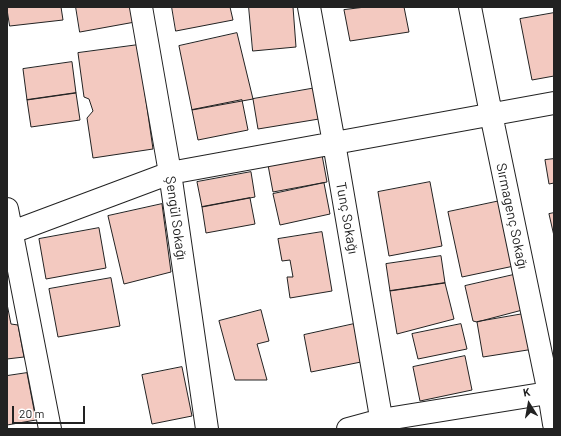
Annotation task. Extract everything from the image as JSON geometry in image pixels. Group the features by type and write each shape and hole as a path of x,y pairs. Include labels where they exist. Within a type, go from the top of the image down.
{"street":[{"name":"Şengül Sokağı","path":"141,7 170,173 207,429"},
{"name":"Tunç Sokağı","path":"308,7 334,143 382,425"},
{"name":"Sırmagenç Sokağı","path":"470,7 490,114 551,393 554,424"},
{"path":"9,233 170,173 554,103"},
{"path":"7,208 9,233 50,429"},
{"path":"348,429 382,425 551,393"}],"building":[{"path":"7,7 61,7 63,20 10,26"},
{"path":"76,7 132,7 135,22 80,32"},
{"path":"172,7 230,7 233,20 176,31"},
{"path":"249,7 293,7 296,47 253,51"},
{"path":"366,7 404,7 409,32 350,41 344,10"},
{"path":"554,13 554,76 532,80 520,19"},
{"path":"237,33 253,99 192,110 179,46"},
{"path":"138,45 153,149 93,158 87,118 93,111 89,99 84,97 78,53"},
{"path":"72,62 76,93 27,100 23,69"},
{"path":"316,88 319,119 258,129 253,99"},
{"path":"76,93 80,120 31,127 27,100"},
{"path":"242,100 248,130 198,140 192,110"},
{"path":"322,155 327,182 273,192 268,165"},
{"path":"554,159 554,183 549,184 545,160"},
{"path":"251,172 255,197 202,207 197,182"},
{"path":"430,182 442,246 389,256 378,192"},
{"path":"324,183 330,214 280,225 273,194"},
{"path":"250,198 255,224 206,233 202,207"},
{"path":"500,201 514,266 462,277 448,212"},
{"path":"162,204 171,272 124,284 108,216"},
{"path":"554,213 554,236 549,214"},
{"path":"99,228 106,268 46,279 39,239"},
{"path":"322,232 332,291 290,298 287,277 293,277 290,260 282,261 278,239"},
{"path":"441,256 445,283 390,291 386,264"},
{"path":"522,273 530,308 477,322 473,321 465,286"},
{"path":"111,278 120,326 58,337 49,289"},
{"path":"445,283 454,319 397,334 390,291"},
{"path":"7,304 11,324 18,325 24,357 7,359"},
{"path":"261,310 269,341 257,344 267,380 235,380 219,321"},
{"path":"529,313 534,349 483,357 477,322"},
{"path":"354,324 361,362 311,372 304,335"},
{"path":"461,324 467,349 418,359 412,334"},
{"path":"465,356 472,390 420,401 413,367"},
{"path":"182,367 192,416 152,424 142,375"},
{"path":"27,373 36,420 7,425 7,376"}]}
